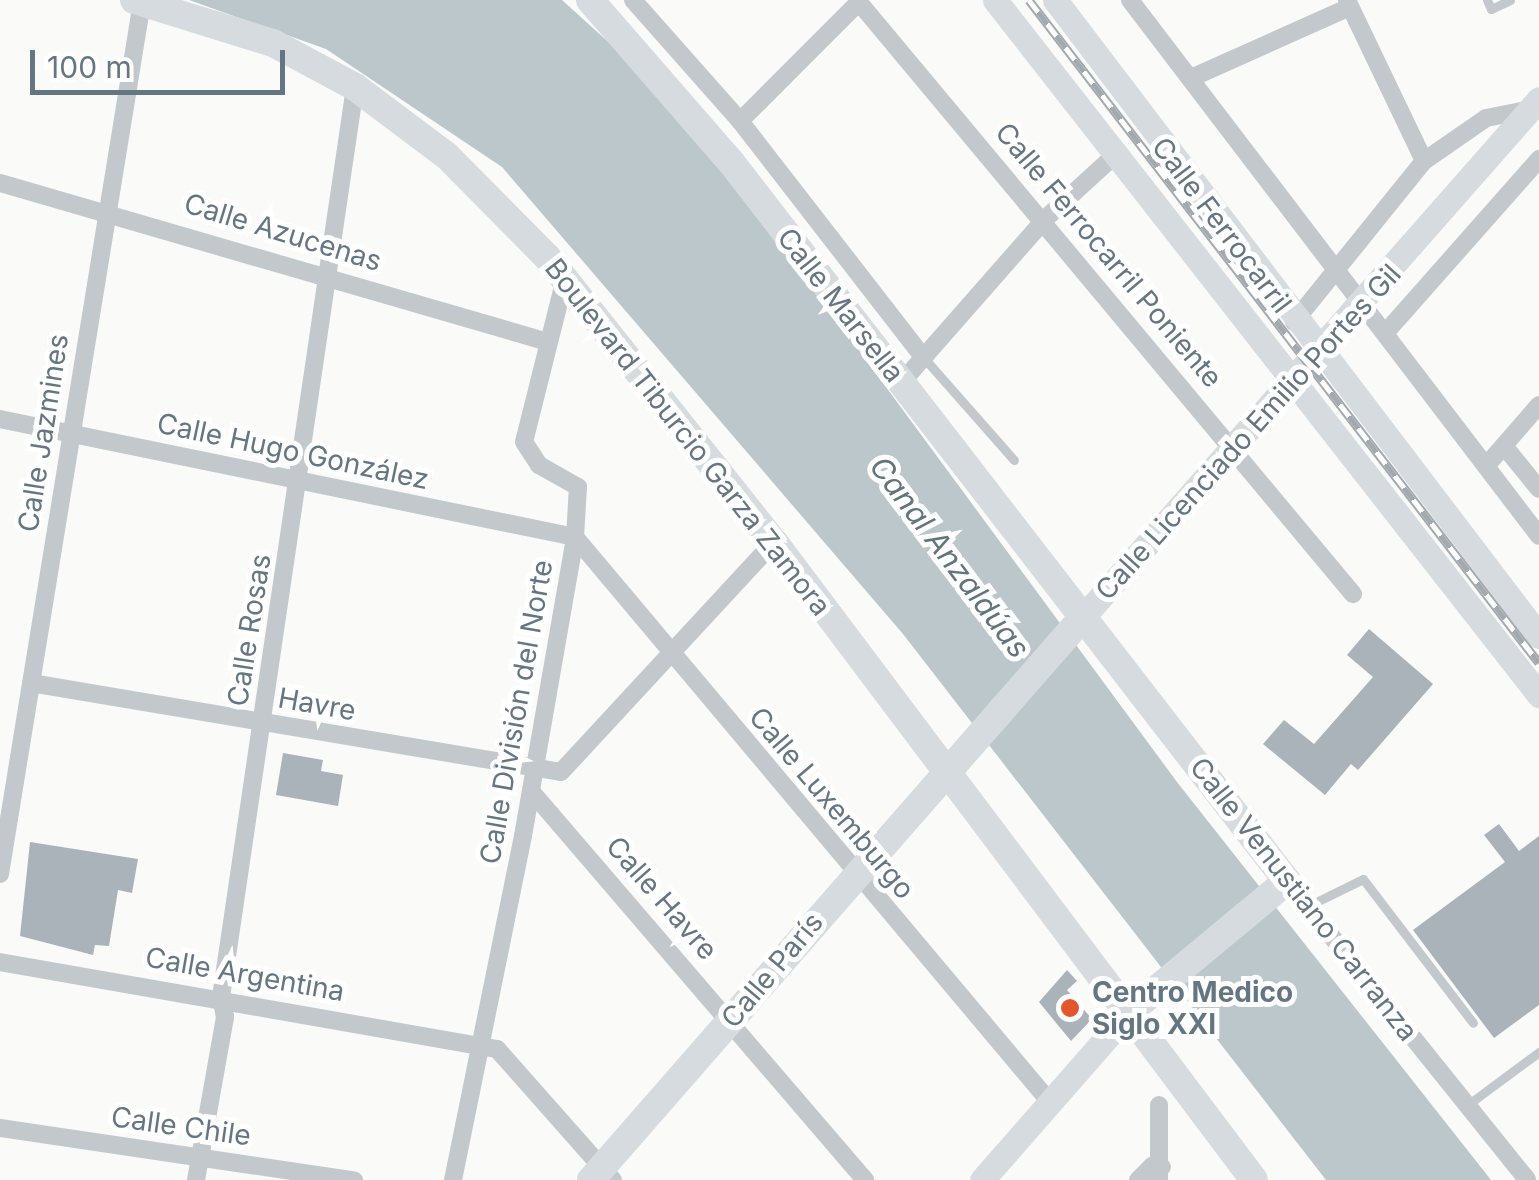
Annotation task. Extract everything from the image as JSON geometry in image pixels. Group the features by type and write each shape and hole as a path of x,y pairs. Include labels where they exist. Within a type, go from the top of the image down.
{"main road":[{"name":"Calle Marsella","path":"590,0 731,162 901,383 1076,625"},
{"name":"Boulevard Tiburcio Garza Zamora","path":"138,1 273,43 355,87 447,156 565,279 1140,1001 1273,1180"},
{"name":"Calle Licenciado Emilio Portes Gil","path":"952,769 1076,625"},
{"name":"Calle Venustiano Carranza","path":"1076,625 1280,887"},
{"name":"Calle París","path":"602,1176 854,874 952,769"},
{"path":"1254,1180 1140,1001 1280,887"}],"street":[{"path":"633,0 740,121 924,358"},
{"path":"995,0 1113,157 1539,694"},
{"name":"Calle Ferrocarril","path":"1056,0 1294,322 1539,636"},
{"path":"1130,0 1356,288 1539,536"},
{"name":"Calle Jazmines","path":"0,874 138,1"},
{"path":"740,121 858,1"},
{"name":"Calle Ferrocarril Poniente","path":"858,1 1046,220 1353,594"},
{"path":"1191,78 1348,4 1424,161"},
{"name":"Calle Rosas","path":"196,1180 226,1018 221,997 300,480 310,362 355,87"},
{"path":"1294,322 1424,161 1486,118 1537,106"},
{"name":"Calle Licenciado Emilio Portes Gil","path":"1076,625 1136,562 1537,106"},
{"path":"901,383 1046,220 1113,157"},
{"path":"1387,331 1539,159"},
{"name":"Calle Azucenas","path":"0,183 108,209 548,342"},
{"name":"Calle División del Norte","path":"452,1180 536,769 575,536 578,487 539,465 524,442 565,279"},
{"path":"1486,466 1539,406"},
{"name":"Calle Hugo González","path":"0,419 575,536"},
{"path":"1504,446 1539,489"},
{"name":"Calle Luxemburgo","path":"575,536 854,874 1050,1102"},
{"path":"536,769 561,772 575,762 774,542"},
{"name":"Havre","path":"30,683 536,769"},
{"name":"Calle Havre","path":"531,792 731,1018 865,1180"},
{"name":"Calle Venustiano Carranza","path":"1280,887 1306,908 1527,1180"},
{"name":"Calle Argentina","path":"0,962 480,1043"},
{"path":"982,1180 1140,1001"},
{"path":"480,1043 497,1049 602,1176"},
{"path":"1159,1105 1159,1171"},
{"name":"Calle Chile","path":"0,1128 354,1180"},
{"path":"1138,1180 1159,1171"},
{"path":"1159,1171 1170,1180"}],"lane":[{"path":"1487,0 1491,9 1510,0"},
{"path":"924,358 1014,460"},
{"path":"1306,908 1363,879 1473,1023"},
{"path":"1466,1106 1539,1052"}],"water":[{"name":"Canal Anzaldúas","path":"189,0 562,0 637,68 729,174 1177,782 1491,1180 1326,1180 903,634 502,167 326,49"}],"building":[{"path":"1369,629 1433,684 1358,770 1351,764 1325,795 1263,744 1284,720 1314,744 1373,677 1347,655"},
{"path":"283,753 323,760 321,771 343,775 338,806 276,795"},
{"path":"1499,824 1519,851 1539,836 1539,1005 1494,1038 1413,930 1505,862 1484,835"},
{"path":"30,842 138,859 132,893 118,890 109,946 95,945 93,955 20,936"},
{"path":"1067,970 1077,981 1067,990 1092,1019 1071,1041 1039,1002"}],"railway":[{"path":"1029,0 1539,663"}],"place":[{"name":"Centro Medico Siglo XXI","path":"1070,1008"}]}
